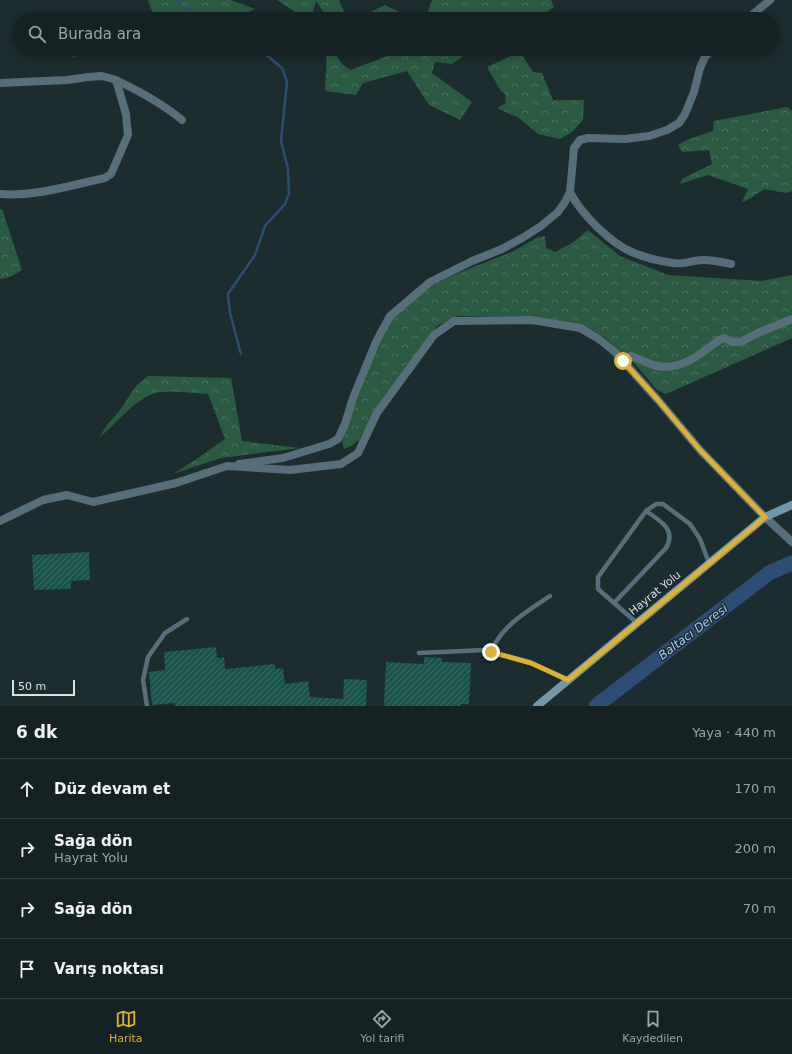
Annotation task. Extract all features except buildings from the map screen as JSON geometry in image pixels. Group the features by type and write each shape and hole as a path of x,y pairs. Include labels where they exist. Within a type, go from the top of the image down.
{"main road":[{"name":"Hayrat Yolu","path":"537,706 765,517 792,505"}],"street":[{"path":"755,12 770,0"},
{"path":"0,521 43,500 67,495 93,502 176,483 227,466 283,458 329,444 338,439 376,342 390,316 430,282 472,261 502,249 524,237 541,226 558,212 570,192 574,148 580,140 588,138 625,139 649,136 667,130 679,123 686,114 694,92 700,68 706,56"},
{"path":"0,83 67,80 102,76 116,80 132,88 172,112 182,120"},
{"path":"0,194 10,195 43,191 105,178 111,174 128,135 126,114 116,80"},
{"path":"570,192 576,205 594,224 612,239 633,253 673,263 683,264 703,260 731,264"},
{"path":"623,361 631,356 657,366 672,367 689,361 719,340 724,338 732,342 740,342 792,318"},
{"path":"227,466 290,470 341,464 358,453 377,413 434,335 454,321 532,320 580,328 599,339 623,361 700,450 765,517 790,539"}],"lane":[{"path":"637,623 598,588 598,577 646,511 656,504 663,504 690,524 700,539 709,563"},
{"path":"614,603 666,548 670,540 669,531 663,523 646,511"},
{"path":"491,652 496,640 511,623 550,596"},
{"path":"147,706 143,680 148,657 165,633 187,619"},
{"path":"419,653 485,650 531,663 568,680"}],"green space":[{"path":"148,0 231,0 255,9 248,12 152,12"},
{"path":"277,0 339,0 344,12 323,12 316,1 313,12 295,12"},
{"path":"433,0 551,0 554,7 546,12 428,12"},
{"path":"385,5 400,12 370,12"},
{"path":"327,56 337,56 342,64 350,70 387,56 463,56 452,64 435,62 432,73 472,102 460,120 429,105 407,71 363,83 356,95 325,91"},
{"path":"511,56 523,56 533,72 542,73 553,100 584,100 583,120 572,132 560,139 538,134 519,118 497,108 506,103 505,94 501,91 487,67"},
{"path":"787,107 792,111 792,191 786,193 764,189 742,202 748,189 708,175 680,184 682,179 712,164 709,150 682,152 678,145 689,139 713,131 714,121"},
{"path":"0,209 2,209 22,270 10,277 0,279"},
{"path":"588,230 620,256 668,275 762,281 792,275 792,338 666,394 657,390 635,364 603,336 582,325 533,316 457,316 437,326 378,406 359,440 344,449 342,441 356,402 378,345 392,318 427,288 458,273 512,252 538,237 545,236 546,248 555,252 572,243"},
{"path":"148,376 231,378 242,441 300,448 221,458 173,474 225,439 208,394 181,392 159,392 147,396 133,406 99,438 136,386"}],"waterway":[{"path":"176,0 186,10 195,12"},
{"path":"241,354 230,313 228,294 255,255 265,226 285,204 289,193 288,169 281,141 287,82 282,68 267,56"},
{"name":"Baltacı Deresi","path":"596,706 769,573 792,563"}],"route":[{"path":"491,652 531,663 568,680 765,517 700,450 623,361"}]}
